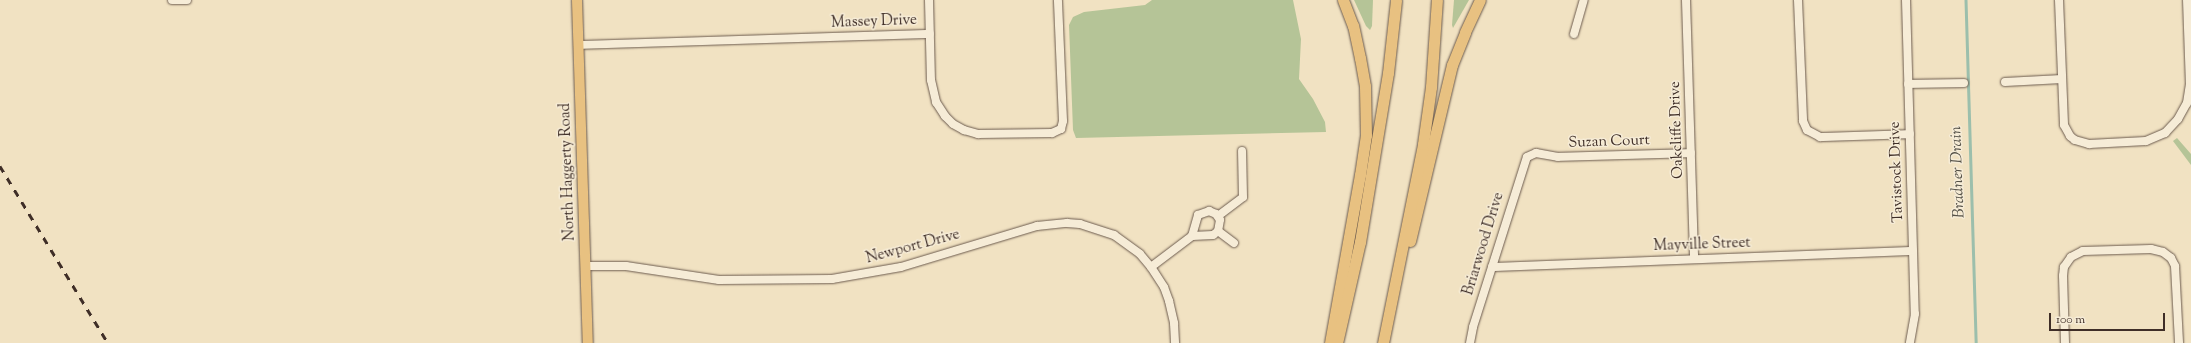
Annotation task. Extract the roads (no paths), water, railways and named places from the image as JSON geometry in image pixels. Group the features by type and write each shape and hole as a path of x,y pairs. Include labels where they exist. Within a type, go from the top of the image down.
{"highway":[{"path":"1330,343 1366,135 1364,79 1353,26 1343,0"},
{"path":"1337,343 1360,242 1388,73 1396,0"},
{"path":"1383,343 1423,144 1431,87 1437,0"},
{"path":"1399,265 1412,237 1452,65 1480,0"}],"main road":[{"name":"North Haggerty Road","path":"577,0 588,343"}],"street":[{"path":"172,0 187,0"},
{"path":"929,0 930,34"},
{"name":"Massey Drive","path":"578,45 930,34 933,92 940,109 952,124 964,130 978,134 1055,133 1061,130 1063,121 1058,0"},
{"path":"1574,34 1584,0"},
{"name":"Oakcliffe Drive","path":"1686,0 1694,259"},
{"path":"1798,0 1803,122 1807,130 1820,137 1910,134"},
{"name":"Tavistock Drive","path":"1906,0 1915,314 1910,343"},
{"path":"2059,0 2063,119 2070,136 2085,144 2123,143 2146,141 2157,138 2171,127 2183,112 2190,85 2187,0"},
{"path":"2005,82 2062,79"},
{"path":"1908,84 1964,83"},
{"path":"1218,216 1243,196 1242,151"},
{"name":"Suzan Court","path":"1529,155 1536,153 1558,157 1691,153"},
{"name":"Briarwood Drive","path":"1470,343 1473,327 1523,166 1529,155"},
{"path":"1151,266 1192,236 1213,235 1218,231 1221,225 1218,216 1209,211 1201,213 1196,220 1192,236"},
{"name":"Newport Drive","path":"586,266 626,266 719,280 832,279 887,270 1037,226 1067,223 1090,226 1114,235 1132,247 1151,266 1162,282 1170,301 1174,323 1175,343"},
{"path":"1218,231 1234,243"},
{"path":"2065,343 2063,276 2067,262 2071,257 2083,251 2156,249 2171,258 2176,270 2178,343"},
{"name":"Mayville Street","path":"1492,266 1913,251"}],"waterway":[{"name":"Bradner Drain","path":"1966,0 1976,343"}],"railway":[{"path":"0,166 108,343"}]}
